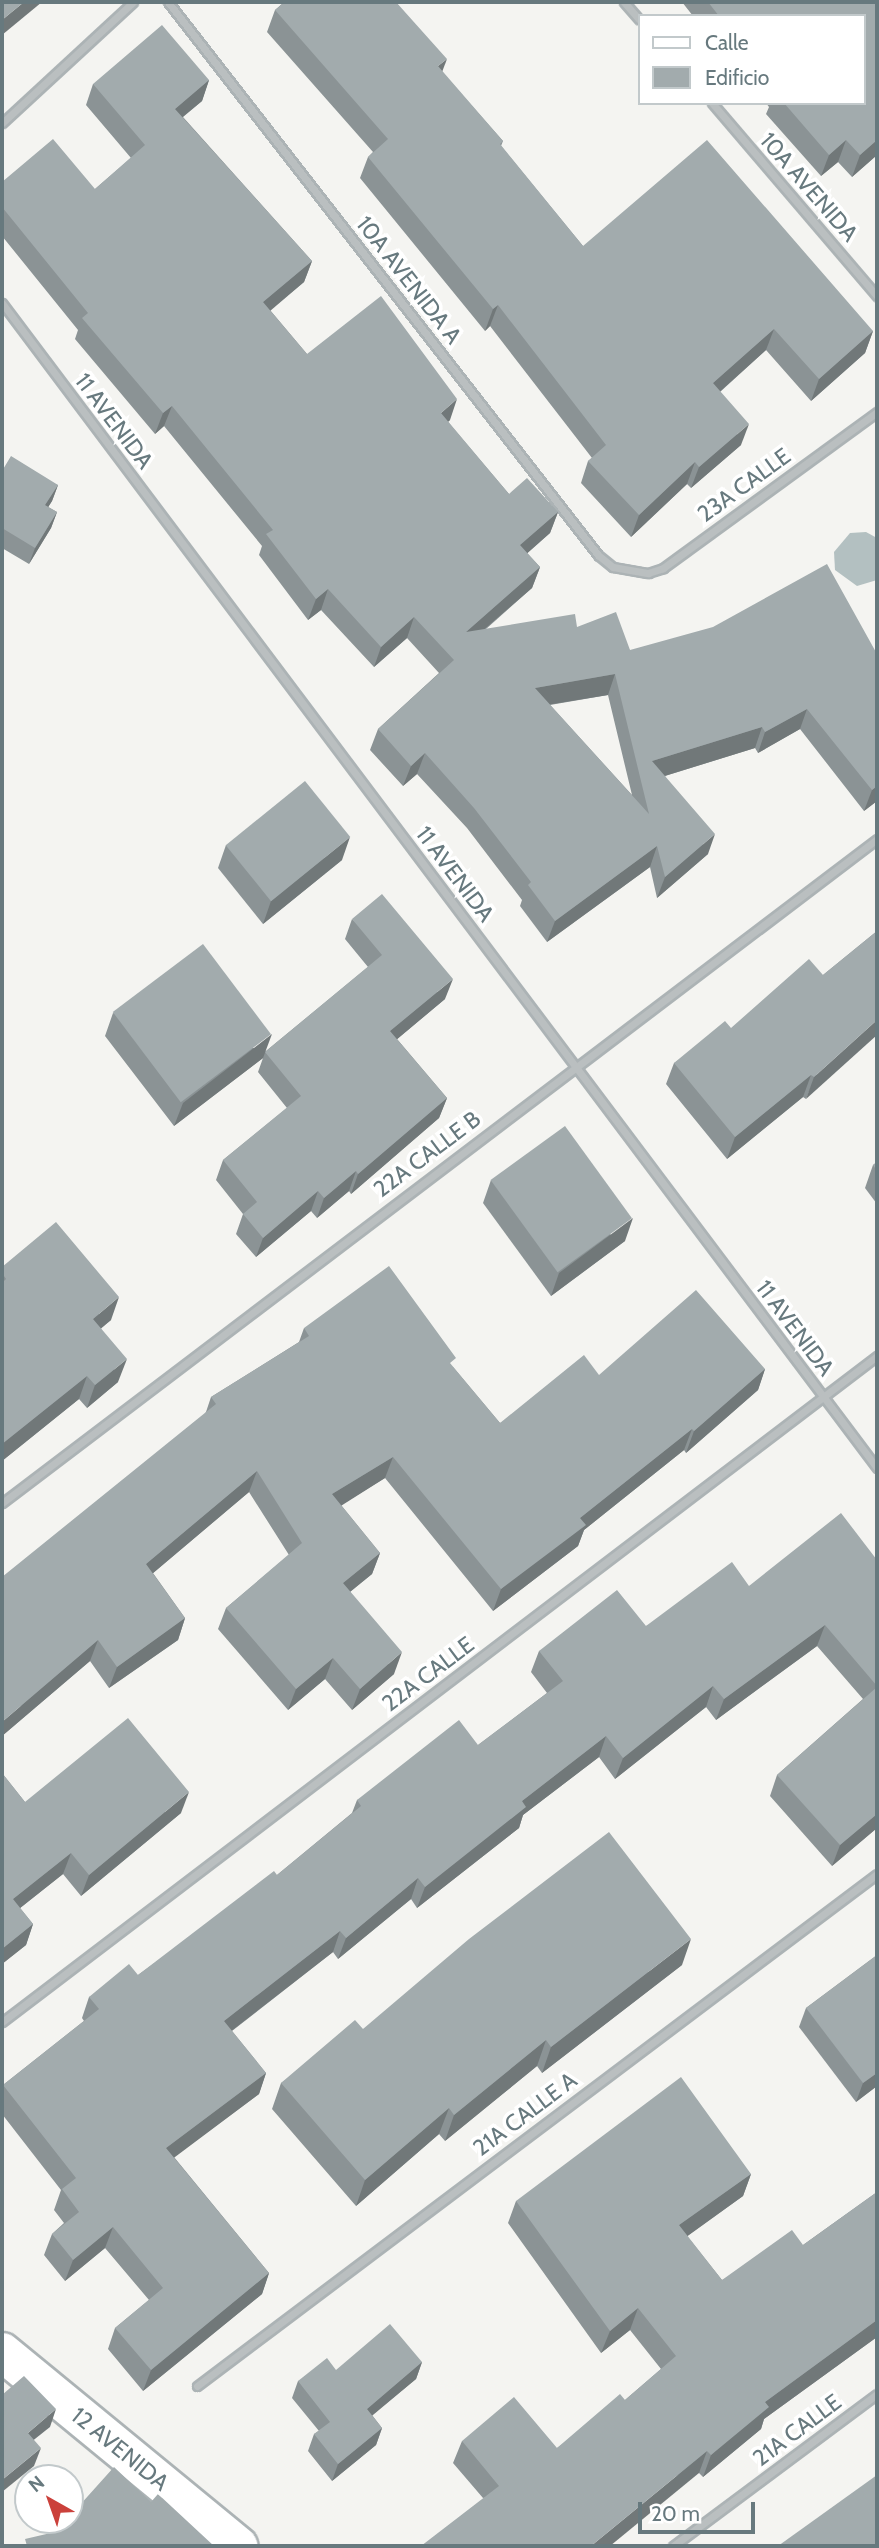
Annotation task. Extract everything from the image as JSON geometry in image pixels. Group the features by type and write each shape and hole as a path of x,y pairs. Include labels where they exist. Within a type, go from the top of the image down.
{"street":[{"path":"2,123 133,2"},
{"name":"10A AVENIDA A","path":"168,2 598,555 627,572"},
{"path":"624,2 638,18"},
{"name":"10A AVENIDA","path":"714,105 877,296"},
{"name":"11 AVENIDA","path":"2,303 877,1468"},
{"name":"23A CALLE","path":"627,572 648,573 663,568 877,412"},
{"name":"22A CALLE B","path":"2,1503 877,839"},
{"name":"22A CALLE","path":"2,2022 877,1356"},
{"name":"21A CALLE A","path":"197,2386 877,1874"},
{"name":"12 AVENIDA","path":"2,2352 238,2546"},
{"name":"21A CALLE","path":"673,2546 877,2394"}],"shaded area":[{"path":"866,532 877,538 877,580 857,586 835,570 834,552 850,533"}],"building":[{"path":"2,2 24,2 2,20"},
{"path":"285,2 396,2 447,59 438,66 503,141 500,144 583,246 707,140 873,331 819,379 774,329 713,383 749,424 699,467 695,462 639,515 588,461 606,445 498,305 493,309 368,157 388,139 275,10"},
{"path":"708,2 877,2 877,140 860,155 846,140 829,155 786,105 865,105 865,14 717,14"},
{"path":"162,25 209,80 175,109 312,261 263,302 307,354 381,296 457,399 441,413 509,494 527,478 558,512 520,545 540,567 466,632 575,614 577,627 616,612 630,650 713,627 827,564 877,654 877,786 872,790 807,709 765,732 762,727 652,761 715,834 665,877 657,846 555,921 528,885 531,882 474,808 425,753 411,766 378,729 454,660 414,617 381,647 328,589 316,599 266,534 273,530 172,406 163,413 82,318 88,313 2,207 2,182 53,139 95,189 145,145 93,84","holes":["615,674 649,814 535,688"]},
{"path":"11,456 58,485 45,505 57,512 35,548 2,528 2,471"},
{"path":"305,781 350,837 271,901 226,845"},
{"path":"382,894 453,979 390,1031 447,1098 358,1174 356,1171 324,1198 318,1191 263,1238 243,1214 257,1202 223,1160 301,1096 265,1052 382,955 352,919"},
{"path":"877,931 877,1020 814,1077 811,1075 735,1137 674,1063 725,1021 731,1028 809,959 823,975"},
{"path":"203,944 271,1034 181,1102 113,1012"},
{"path":"565,1126 632,1218 558,1272 491,1180"},
{"path":"56,1222 119,1297 93,1319 127,1359 95,1385 87,1376 2,1444 2,1283 6,1279 2,1267"},
{"path":"389,1266 456,1358 450,1363 500,1423 584,1355 599,1375 696,1290 765,1369 694,1431 692,1429 580,1518 586,1525 501,1589 393,1457 332,1494 380,1553 343,1583 402,1652 360,1689 333,1658 296,1689 226,1608 302,1543 257,1471 146,1564 185,1618 117,1667 98,1640 2,1722 2,1577 216,1404 211,1397 309,1336 304,1328"},
{"path":"841,1513 877,1560 877,1686 825,1625 724,1699 713,1686 623,1758 606,1736 522,1801 526,1807 425,1887 418,1878 346,1938 340,1931 224,2021 266,2073 166,2148 269,2273 151,2370 115,2328 163,2288 113,2227 73,2260 52,2234 79,2212 62,2189 76,2178 3,2085 99,2009 89,1997 129,1964 138,1975 274,1871 277,1875 361,1806 357,1800 459,1720 478,1745 563,1681 539,1651 617,1590 646,1626 732,1562 749,1586"},
{"path":"877,1687 877,1814 840,1845 777,1775"},
{"path":"128,1718 189,1792 89,1875 71,1853 13,1899 33,1924 2,1949 2,1773 25,1802"},
{"path":"609,1832 691,1939 551,2047 546,2040 454,2115 449,2108 365,2180 281,2083 355,2020 363,2029 469,1939"},
{"path":"877,1955 877,2073 863,2083 806,2008"},
{"path":"681,2077 751,2174 679,2225 722,2280 792,2230 803,2245 877,2192 877,2320 765,2402 769,2407 711,2455 707,2451 591,2546 421,2546 499,2486 462,2441 514,2397 557,2448 620,2394 625,2400 676,2356 638,2308 610,2331 516,2201"},
{"path":"390,2324 422,2362 367,2409 382,2428 338,2464 314,2434 330,2422 298,2381 327,2358 336,2370"},
{"path":"24,2376 56,2409 28,2433 41,2448 22,2464 14,2464 14,2470 2,2480 2,2395"},
{"path":"114,2467 151,2502 158,2494 214,2546 27,2546 25,2539 46,2534 84,2534 84,2500"},
{"path":"877,2475 877,2546 778,2546"}]}
